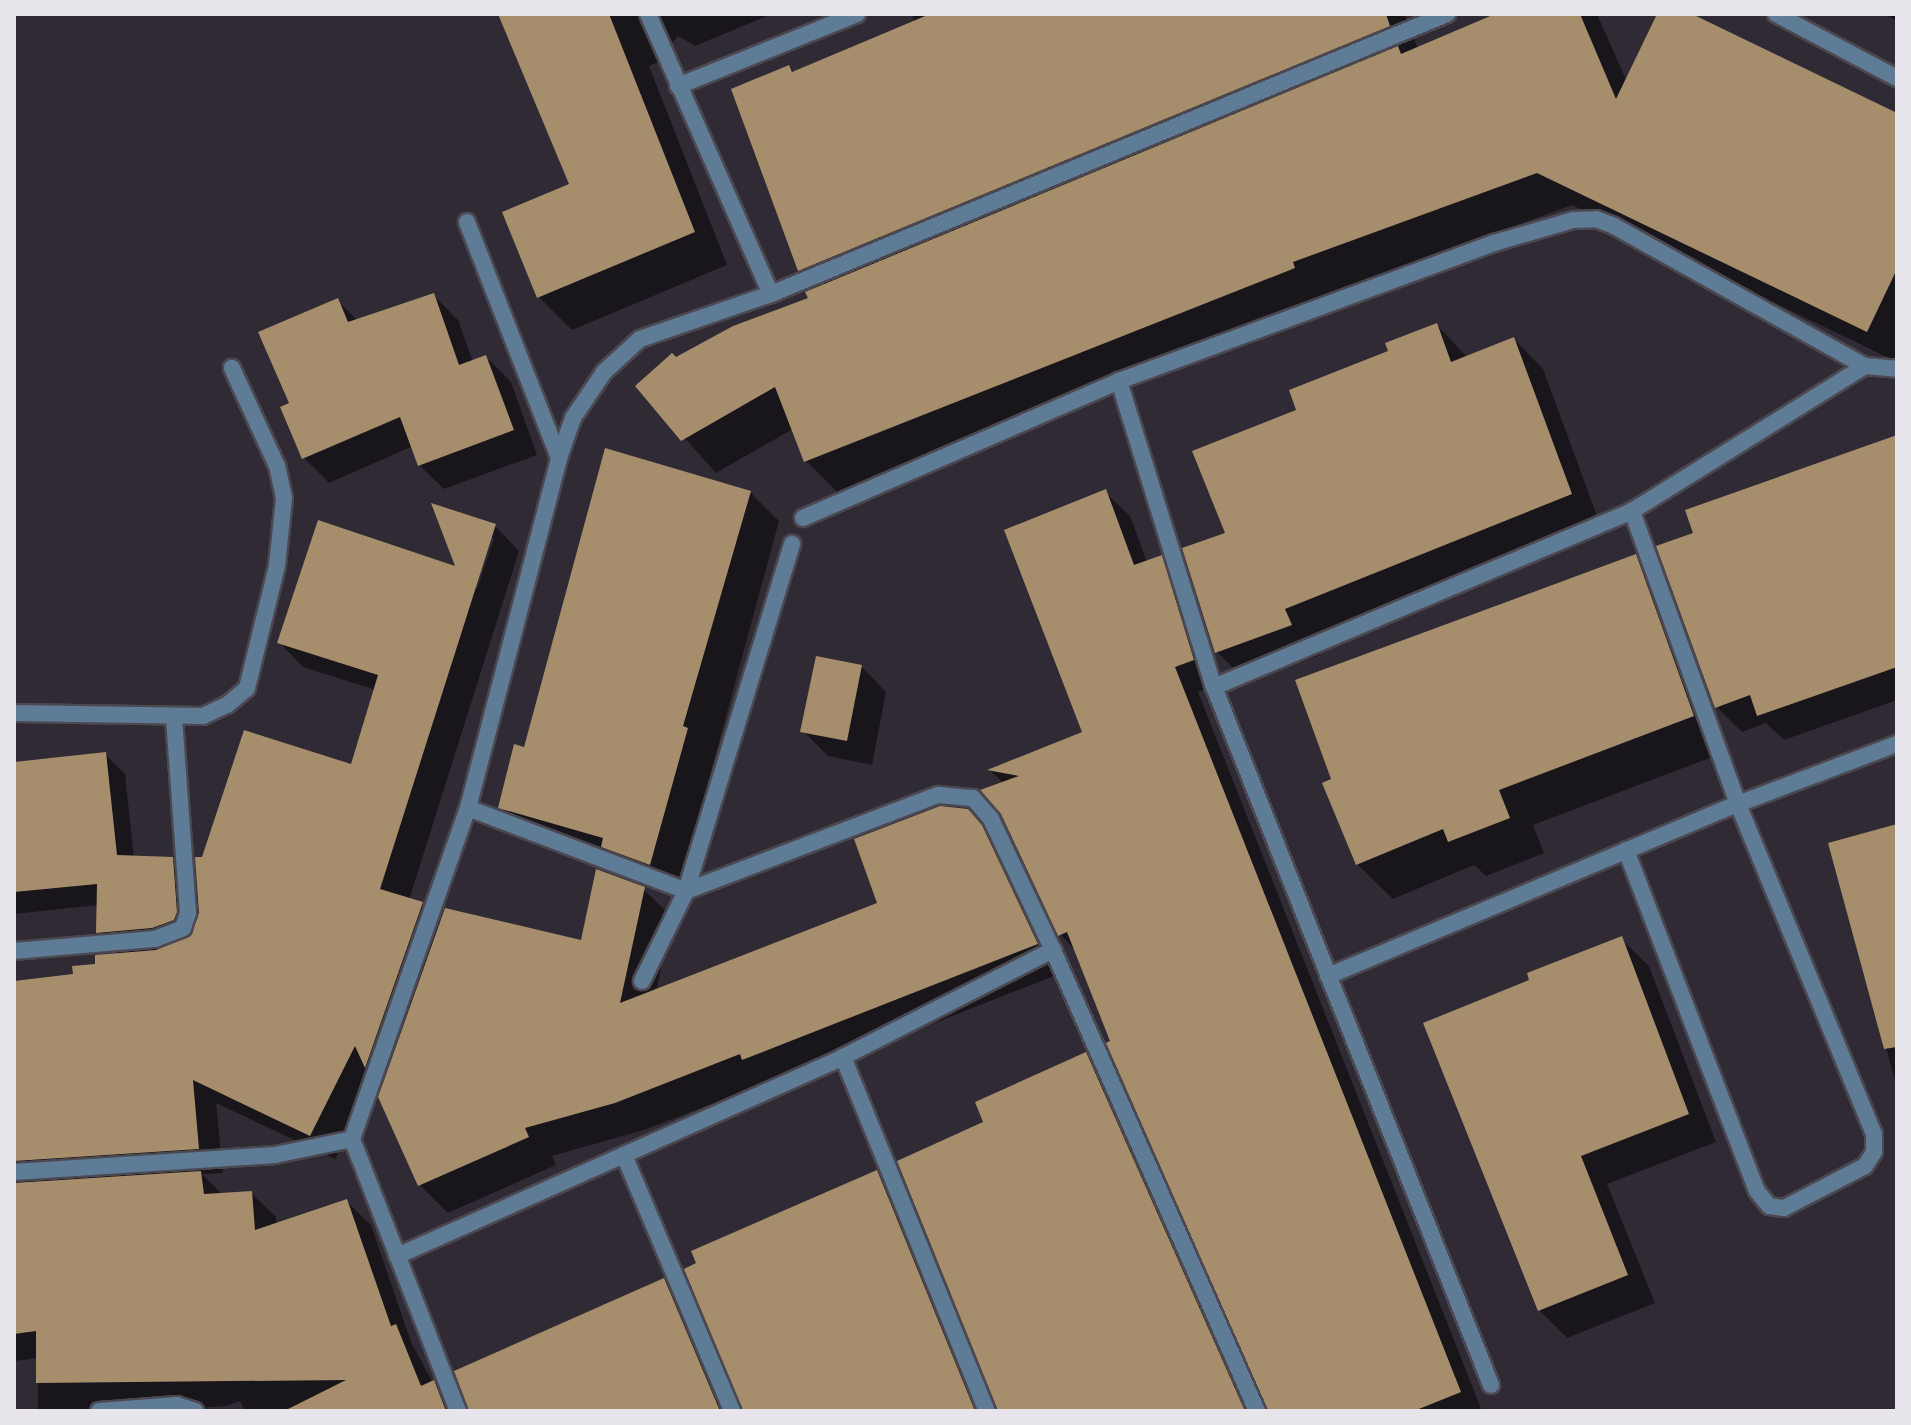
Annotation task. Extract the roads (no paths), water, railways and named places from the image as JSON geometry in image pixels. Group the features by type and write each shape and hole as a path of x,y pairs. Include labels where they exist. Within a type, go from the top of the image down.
{"street":[{"path":"648,14 771,294"},
{"path":"678,86 857,14"},
{"path":"458,1411 352,1139 468,808 559,458 573,418 623,353 640,339 771,294 1404,21 1447,14"},
{"path":"1776,14 1897,78"},
{"path":"803,518 1119,381 1494,243 1590,219 1628,234 1865,366 1897,369"},
{"path":"467,222 559,458"},
{"path":"1214,687 1632,511 1865,366"},
{"path":"14,713 174,718 218,711 247,688 277,566 284,518 281,481 232,368"},
{"path":"1119,381 1214,687 1491,1385"},
{"path":"1626,850 1757,1191 1769,1206 1784,1208 1865,1166 1874,1152 1875,1139 1738,804 1632,511"},
{"path":"642,981 686,891 792,544"},
{"path":"14,951 155,939 183,928 188,913 174,718"},
{"path":"1328,976 1738,804 1897,744"},
{"path":"468,808 686,891 938,795 964,795 983,807 1053,950 1257,1411"},
{"path":"397,1256 843,1057 1053,950"},
{"path":"843,1057 987,1411"},
{"path":"14,1172 275,1155 352,1139"},
{"path":"624,1155 732,1411"},
{"path":"99,1411 177,1405 195,1411"}]}
